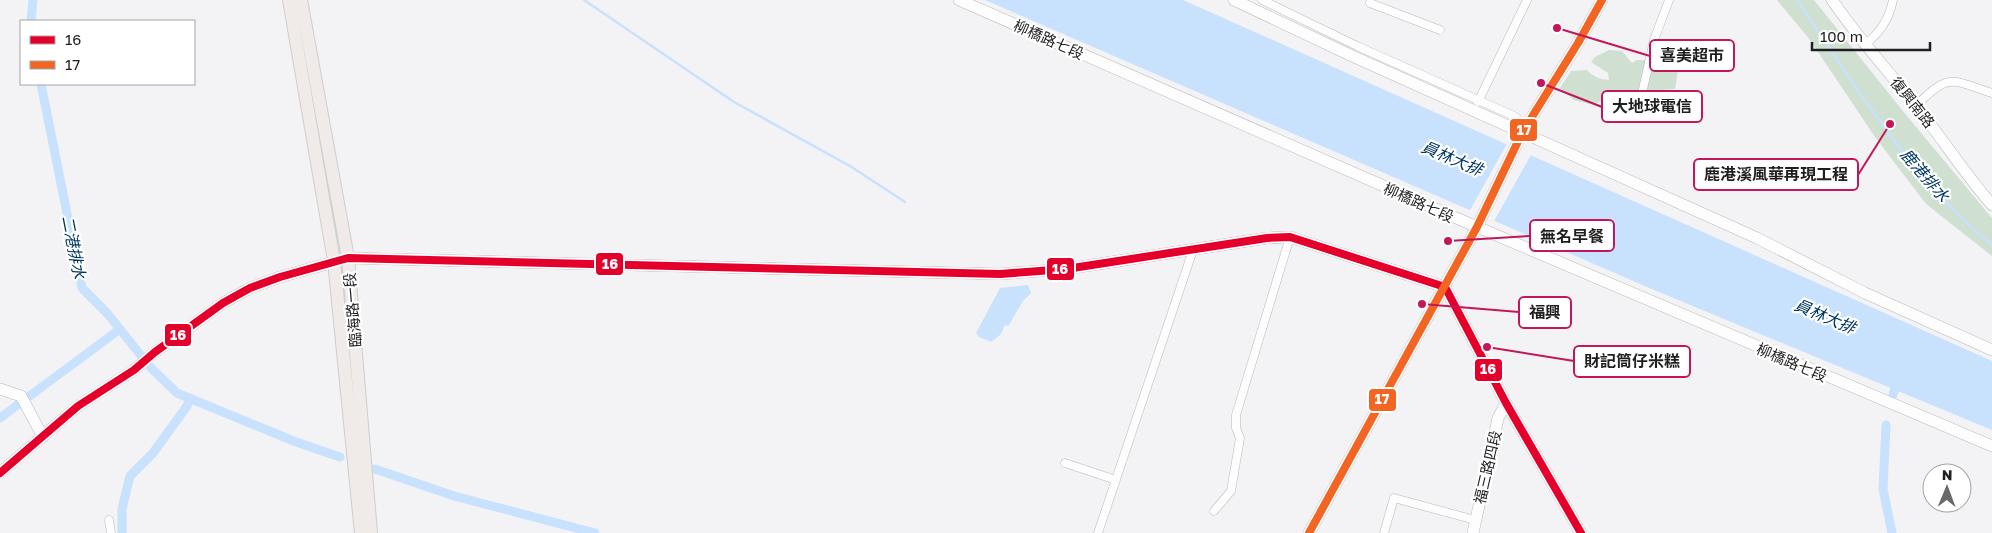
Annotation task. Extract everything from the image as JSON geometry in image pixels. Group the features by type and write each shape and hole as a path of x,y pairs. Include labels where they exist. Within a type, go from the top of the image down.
{"main road":[{"name":"臨海路一段","path":"289,0 334,261 361,533"},
{"name":"臨海路一段","path":"300,0 348,258 371,533"}],"street":[{"name":"柳橋路七段","path":"959,0 1479,222 1992,446"},
{"path":"1234,0 1522,133 1758,238 1866,293 1992,350"},
{"path":"1262,0 1478,102 1514,116 1522,122 1522,133"},
{"path":"1478,102 1527,0"},
{"path":"1309,533 1479,222 1522,133 1578,43 1602,0"},
{"path":"1659,96 1641,98 1654,40 1669,0"},
{"name":"復興南路","path":"1832,0 1865,45 1916,106 1992,205"},
{"path":"1865,45 1880,31 1893,0"},
{"path":"1370,3 1440,30"},
{"path":"1916,106 1933,89 1953,80 1965,82 1992,93"},
{"path":"1214,511 1231,491 1240,438 1236,428 1236,414 1290,237"},
{"path":"0,474 78,406 140,364 223,303 250,288 280,277 348,258 1000,274 1066,269 1267,238 1290,237 1444,287 1506,403 1581,533"},
{"path":"1098,533 1193,250"},
{"path":"0,389 21,396 43,437"},
{"name":"福三路四段","path":"1473,533 1498,418 1506,403"},
{"path":"1065,463 1116,480"},
{"path":"1384,533 1394,498 1475,520"},
{"path":"109,520 111,533"}],"green space":[{"path":"1777,0 1814,0 1992,218 1992,256 1926,204 1875,137 1810,40"},
{"path":"1609,50 1622,51 1632,63 1637,60 1652,60 1652,64 1679,64 1675,89 1660,90 1655,99 1636,91 1619,102 1607,97 1594,105 1574,100 1560,88 1571,71 1587,70 1597,77 1609,80 1608,73 1591,62 1595,57"}],"water":[{"name":"員林大排","path":"985,0 1183,0 1992,361 1992,430 1647,287"},
{"path":"1028,285 1031,293 1023,301 1009,325 1004,326 1000,335 991,342 979,337 976,333 1000,288"}],"pier":[{"path":"1508,142 1532,153 1493,223 1469,212"}],"waterway":[{"name":"二港排水","path":"31,20 33,0"},
{"path":"584,0 734,102 850,166 905,202"},
{"name":"鹿港排水","path":"1797,0 1886,130 1910,161 1963,219 1992,245"},
{"name":"二港排水","path":"41,85 82,288 107,313 151,368 177,393 296,442 340,457"},
{"path":"0,418 120,329"},
{"path":"1893,395 1897,379"},
{"path":"122,533 122,509 130,476 153,453 187,406 190,398"},
{"path":"1886,425 1883,489 1892,533"},
{"path":"375,469 454,496 595,533"}],"transit line":[{"name":"17","path":"1309,533 1477,227 1522,133 1578,43 1602,0"},
{"name":"16","path":"0,473 78,406 134,370 155,352 223,303 250,288 280,277 348,258 1000,274 1066,269 1267,238 1290,237 1445,287 1506,403 1581,533"}],"place":[{"name":"喜美超市","path":"1557,28"},
{"name":"大地球電信","path":"1541,83"},
{"name":"鹿港溪風華再現工程","path":"1890,124"},
{"name":"無名早餐","path":"1448,241"},
{"name":"福興","path":"1422,304"},
{"name":"財記筒仔米糕","path":"1487,347"}]}
